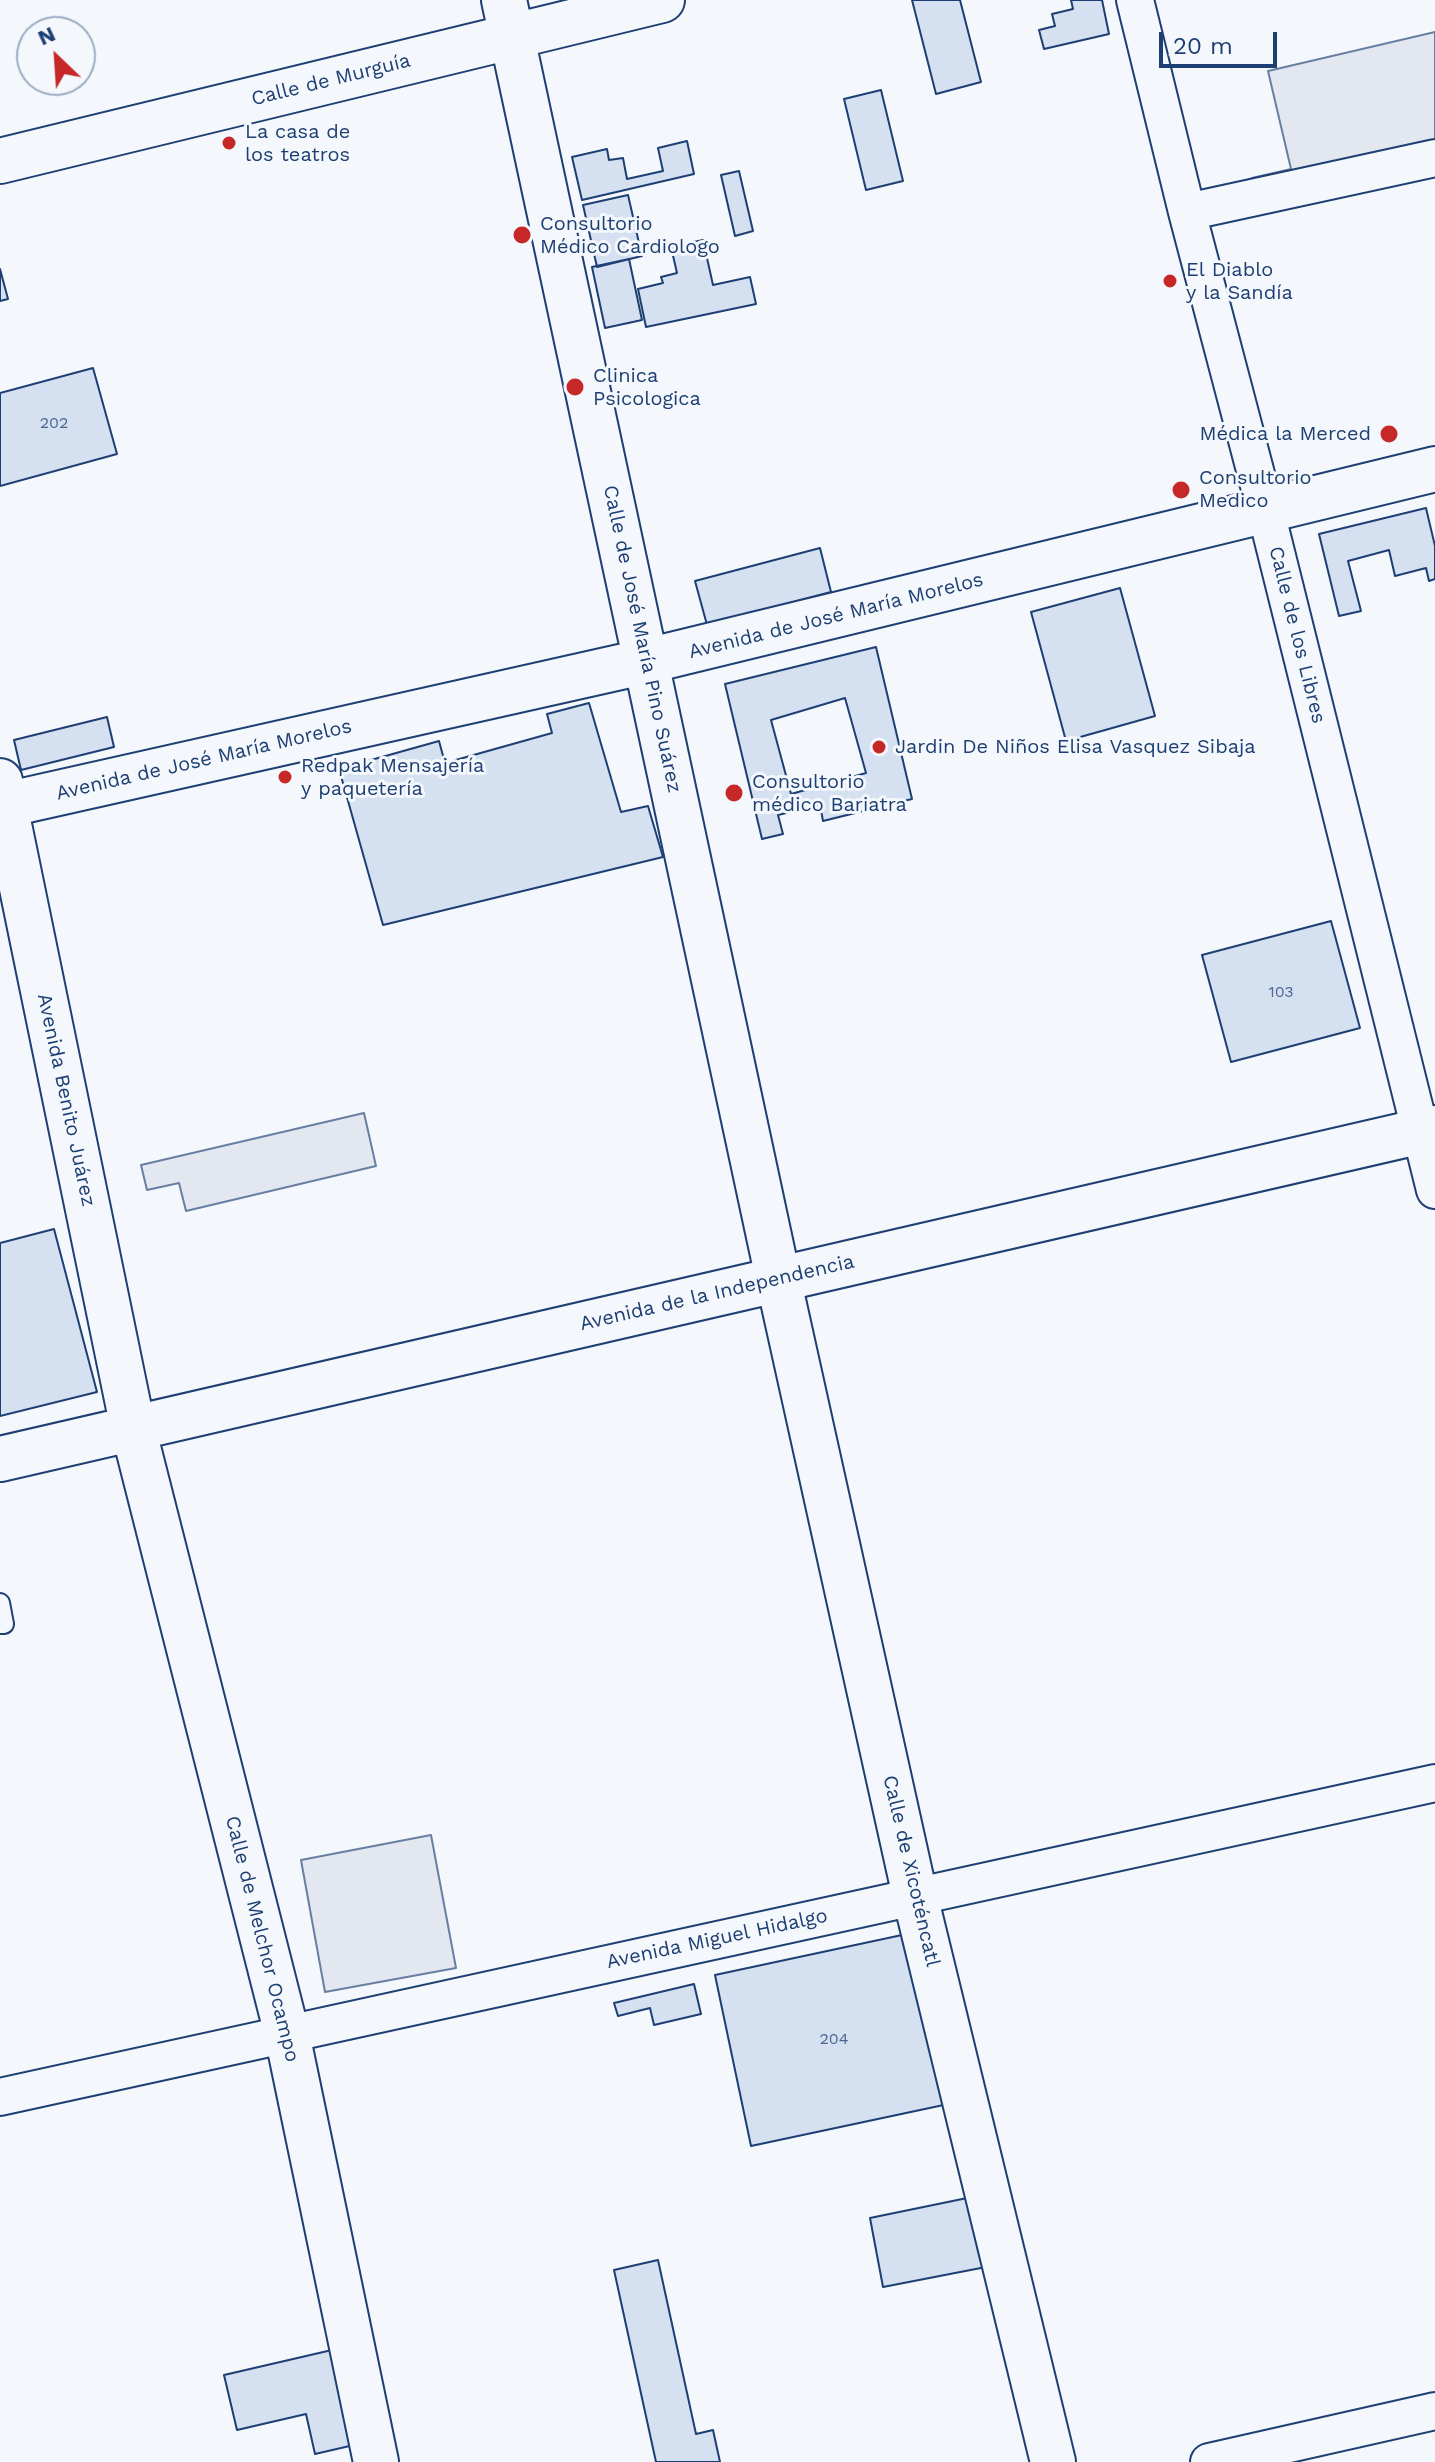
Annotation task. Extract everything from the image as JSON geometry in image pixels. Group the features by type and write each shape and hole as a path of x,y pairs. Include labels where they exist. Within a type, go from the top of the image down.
{"main road":[{"name":"Calle de Murguía","path":"0,161 508,18 662,0"},
{"name":"Calle de José María Pino Suárez","path":"508,18 778,1278"},
{"name":"Avenida de José María Morelos","path":"2,797 647,661 1435,469"},
{"name":"Avenida Benito Juárez","path":"2,797 132,1424"},
{"name":"Avenida de la Independencia","path":"0,1459 132,1424 1429,1129"},
{"name":"Calle de Xicoténcatl","path":"778,1278 915,1896 1053,2462"},
{"name":"Calle de Melchor Ocampo","path":"132,1424 287,2034 376,2462"}],"street":[{"name":"Calle de los Libres","path":"1135,0 1187,212 1429,1129 1435,1190"},
{"path":"1187,212 1435,158"},
{"name":"Avenida Miguel Hidalgo","path":"0,2097 1435,1783"},
{"path":"1209,2462 1435,2411"}],"lane":[{"path":"0,1603 4,1624 0,1624"}],"shaded area":[{"path":"1435,32 1435,173 1260,214 1252,178 1291,169 1268,71"},
{"path":"364,1113 376,1166 186,1211 179,1183 147,1190 141,1165"},
{"path":"431,1835 456,1968 325,1992 301,1860"}],"building":[{"path":"912,0 960,0 981,82 936,94"},
{"path":"1071,0 1102,0 1109,34 1044,49 1039,30 1055,26 1052,14 1073,9"},
{"path":"881,90 903,181 866,190 844,99"},
{"path":"687,141 694,174 582,200 572,157 607,149 609,160 623,158 627,179 663,171 658,148"},
{"path":"739,171 753,231 735,236 721,175"},
{"path":"628,195 642,256 597,267 583,205"},
{"path":"703,240 713,285 750,277 756,304 646,327 638,289 663,283 661,277 677,273 671,247"},
{"path":"629,259 642,320 605,328 592,267"},
{"path":"0,269 8,299 0,301"},
{"path":"93,368 117,454 0,486 0,393"},
{"path":"1426,508 1435,546 1435,579 1429,581 1426,568 1395,576 1389,550 1348,561 1361,611 1339,616 1319,534"},
{"path":"820,548 831,592 707,625 695,581"},
{"path":"1120,588 1155,716 1066,741 1031,612"},
{"name":"Jardin De Niños Elisa Vasquez Sibaja","path":"876,647 912,799 823,821 820,805 778,815 783,834 762,839 725,684","holes":["845,698 866,773 791,794 771,720"]},
{"path":"589,703 621,812 648,806 663,857 383,925 339,769 439,741 445,763 552,733 547,714"},
{"path":"107,717 114,747 21,770 14,740"},
{"path":"1331,921 1360,1028 1231,1062 1202,955"},
{"path":"54,1229 97,1392 0,1416 0,1243"},
{"path":"916,1932 953,2103 751,2146 715,1975"},
{"path":"694,1984 701,2014 654,2025 650,2008 618,2016 614,2003"},
{"path":"972,2197 986,2267 883,2287 870,2218"},
{"path":"658,2260 696,2434 713,2430 720,2462 656,2462 614,2270"},
{"path":"332,2350 354,2445 315,2454 306,2414 237,2430 224,2375"}],"place":[{"name":"La casa de los teatros","path":"229,143"},
{"name":"Consultorio Médico Cardiologo","path":"522,235"},
{"name":"El Diablo y la Sandía","path":"1170,281"},
{"name":"Clinica Psicologica","path":"575,387"},
{"name":"Médica la Merced","path":"1389,434"},
{"name":"Consultorio Medico","path":"1181,490"},
{"name":"Jardin De Niños Elisa Vasquez Sibaja","path":"879,747"},
{"name":"Redpak Mensajería y paquetería","path":"285,777"},
{"name":"Consultorio médico Bariatra","path":"734,793"}]}
